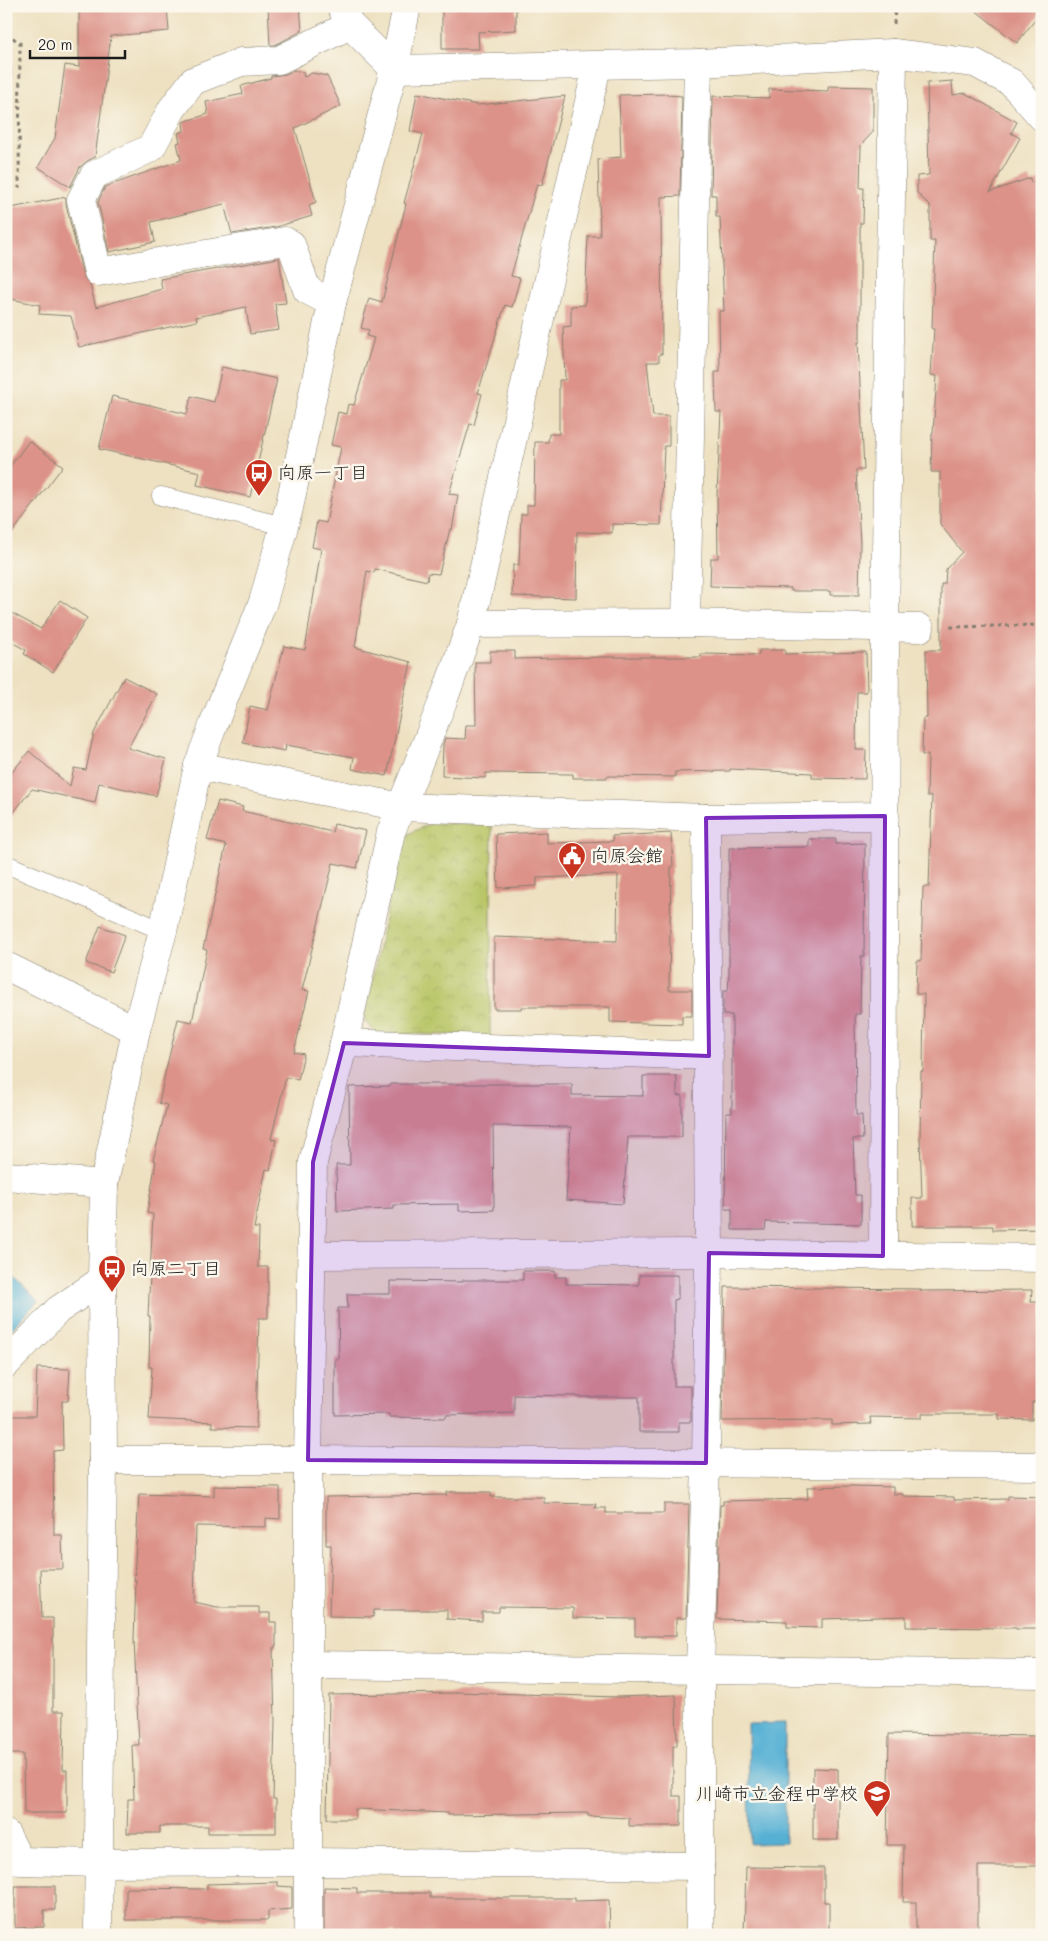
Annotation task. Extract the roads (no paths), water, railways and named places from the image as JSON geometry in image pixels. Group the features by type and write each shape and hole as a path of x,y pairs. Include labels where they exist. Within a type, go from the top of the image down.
{"street":[{"path":"98,1935 104,1184 136,1030 163,931 198,766 263,602 284,526 332,303 394,69 407,6"},
{"path":"332,303 307,290 291,244 285,241 98,272 81,200 94,175 151,148 172,109 193,82 242,62 279,60 346,15 394,69 698,64 893,52 976,63 1012,83 1042,117"},
{"path":"883,1256 885,628 893,52"},
{"path":"686,623 698,64"},
{"path":"308,1935 308,1460 314,1162 344,1043 391,832 443,701 471,624 597,66"},
{"path":"471,624 686,623 920,628"},
{"path":"198,766 401,806 706,818 885,816"},
{"path":"700,1935 700,1670 706,1463 709,1253 706,818"},
{"path":"6,966 136,1030"},
{"path":"344,1043 709,1056"},
{"path":"6,1176 104,1184"},
{"path":"312,1255 709,1253 1042,1258"},
{"path":"6,1364 58,1310 102,1280"},
{"path":"103,1460 1042,1466"},
{"path":"308,1665 1042,1674"},
{"path":"6,1834 20,1861 700,1866"}],"lane":[{"path":"161,496 284,526"},
{"path":"6,864 163,931"}],"water":[{"path":"6,1270 38,1301 6,1335"},
{"path":"785,1723 785,1843 750,1844 748,1724"}],"place":[{"name":"向原一丁目","path":"259,497"},
{"name":"向原会館","path":"572,880"},
{"name":"向原二丁目","path":"112,1293"},
{"name":"川崎市立金程中学校","path":"877,1818"}]}
